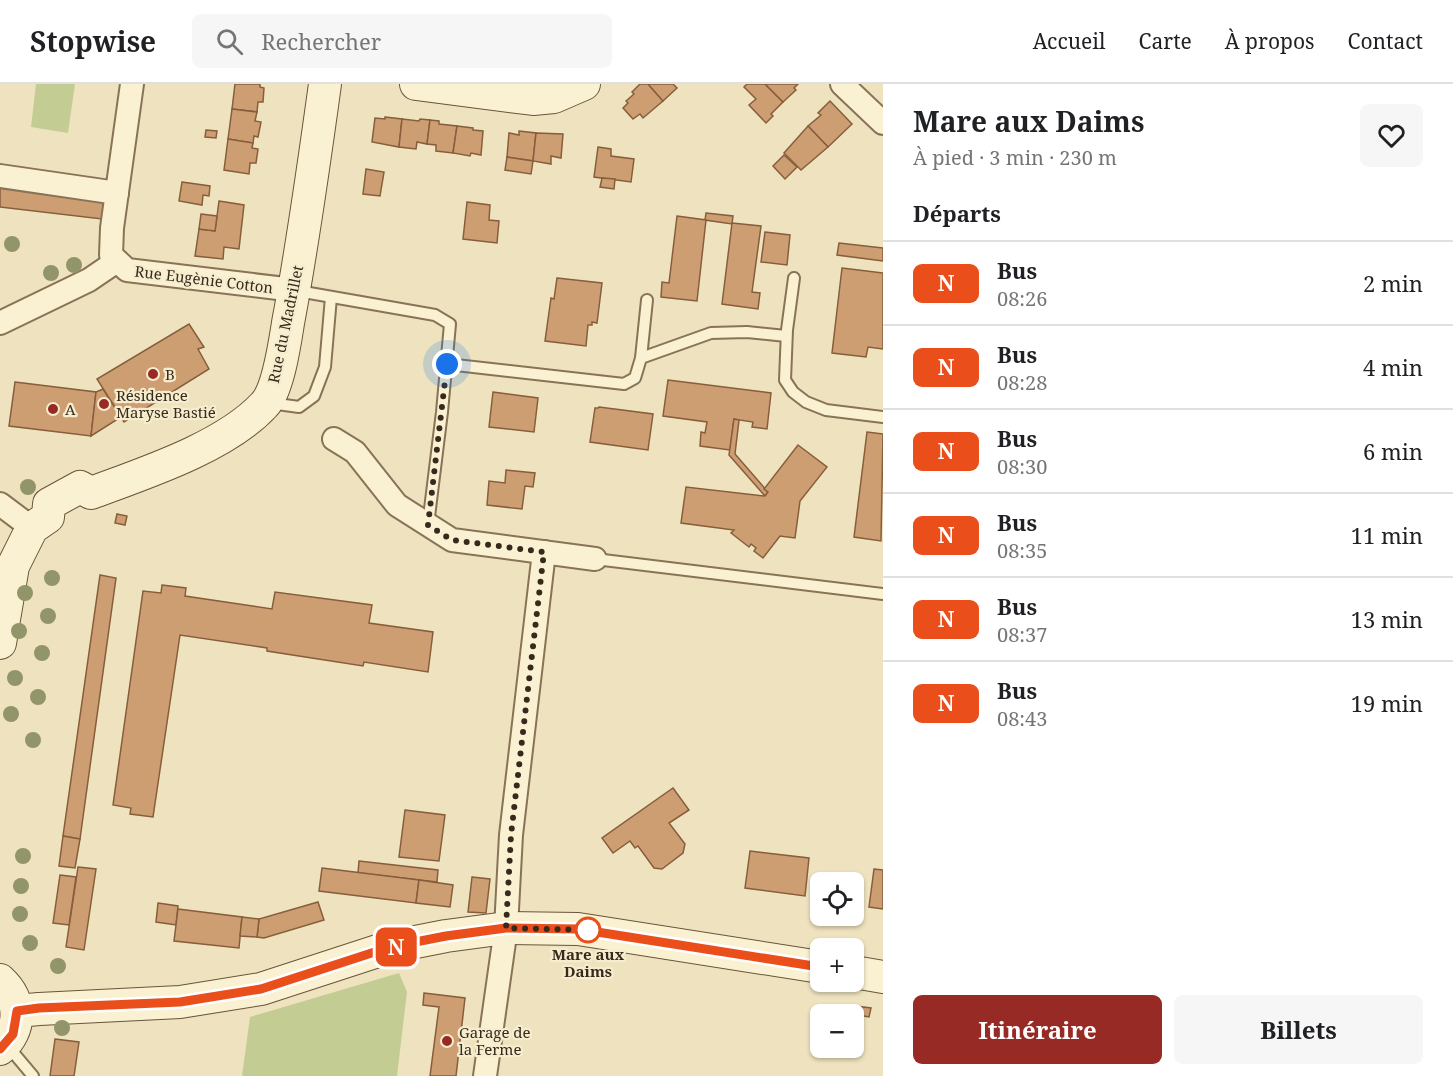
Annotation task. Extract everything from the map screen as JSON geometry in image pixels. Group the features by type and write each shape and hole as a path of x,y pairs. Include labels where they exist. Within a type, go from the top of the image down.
{"street":[{"name":"Rue Eugènie Cotton","path":"132,84 112,228 111,255 127,270 294,290"},
{"name":"Rue du Madrillet","path":"0,644 13,566 49,504 80,487 91,493 222,438 249,420 267,403 284,349 325,84"},
{"path":"428,85 533,99 554,97 584,84"},
{"path":"842,84 883,123"},
{"path":"0,176 117,192"},
{"name":"Rue Eugènie Cotton","path":"0,323 89,279 117,261"},
{"path":"334,439 355,452 397,505 452,540 595,559"},
{"path":"0,504 40,522"},
{"path":"485,1076 506,928 511,835 544,552"},
{"path":"17,1011 180,1002 261,989 390,947 446,936 506,928 578,929 810,965"},
{"path":"864,974 883,977"},
{"path":"0,980 8,987 17,1011 13,1034 3,1046"}],"lane":[{"path":"794,278 786,336 785,380 793,392 806,402 826,410 883,417"},
{"path":"294,290 435,315 450,324 428,525"},
{"path":"267,403 300,407 314,396 326,367 331,297"},
{"path":"447,364 624,384 635,378 641,358 647,300"},
{"path":"641,358 711,333 747,332 786,336"},
{"path":"595,559 883,594"},
{"path":"3,1046 33,1076"}],"green space":[{"path":"36,84 75,84 68,133 31,127"},
{"path":"399,973 407,992 397,1076 242,1076 250,1017"}],"building":[{"path":"235,84 260,84 260,87 264,88 263,102 258,102 257,112 232,109"},
{"path":"640,84 648,84 663,101 643,118 640,114 633,119 623,108 628,103 626,101 634,94 632,92"},
{"path":"648,84 673,84 677,88 663,101"},
{"path":"747,84 765,84 783,102 766,123 749,105 756,99 744,87"},
{"path":"765,84 798,84 794,88 796,90 783,102"},
{"path":"830,101 852,124 828,147 808,126 821,115 818,113"},
{"path":"232,109 257,112 255,121 261,122 258,137 254,136 253,143 228,139"},
{"path":"385,117 402,119 399,147 372,142 375,118 385,119"},
{"path":"402,119 430,120 427,144 417,142 416,149 399,147"},
{"path":"430,120 439,121 439,124 457,126 453,153 436,151 436,145 427,144"},
{"path":"457,126 483,131 481,155 453,153"},
{"path":"808,126 828,147 801,170 784,153"},
{"path":"206,130 217,131 216,138 205,137"},
{"path":"519,131 536,133 533,161 507,157 509,133 519,135"},
{"path":"536,133 563,134 561,158 551,156 551,164 533,161"},
{"path":"228,139 253,143 252,148 258,149 256,163 250,163 249,174 224,170"},
{"path":"598,147 611,149 611,156 634,159 631,182 594,177"},
{"path":"784,155 797,167 785,179 773,166"},
{"path":"507,157 533,161 531,174 505,170"},
{"path":"366,169 384,172 380,196 363,194"},
{"path":"602,178 615,179 614,189 600,187"},
{"path":"182,182 210,186 209,196 203,195 202,205 179,201"},
{"path":"0,187 104,200 102,219 0,207"},
{"path":"219,201 244,205 239,249 224,247 223,259 195,256 199,229 215,231"},
{"path":"467,202 490,205 489,220 499,221 497,243 463,239"},
{"path":"706,213 733,216 732,224 705,220"},
{"path":"201,214 217,216 215,231 199,229"},
{"path":"677,216 706,220 697,301 661,297 662,282 669,283"},
{"path":"732,223 761,226 752,292 760,293 758,309 722,304"},
{"path":"765,232 790,235 787,265 761,262"},
{"path":"839,243 883,248 883,261 837,255"},
{"path":"842,268 883,273 883,349 868,347 866,357 832,353"},
{"path":"557,278 602,283 597,323 592,322 592,325 588,325 586,346 545,341 551,298 554,299"},
{"name":"B","path":"189,324 204,347 198,349 209,369 124,422 97,379"},
{"path":"668,380 771,393 767,429 752,427 753,422 734,419 730,450 700,446 701,432 705,433 707,422 663,416"},
{"name":"A","path":"15,382 96,392 91,436 9,426"},
{"name":"Résidence Maryse Bastié","path":"103,389 121,417 91,436 96,392"},
{"path":"493,392 538,398 534,432 489,427"},
{"path":"595,408 653,414 648,450 590,442"},
{"path":"734,419 739,420 735,454 768,492 765,496 729,455"},
{"path":"867,432 883,434 881,541 854,537"},
{"path":"798,445 827,467 800,501 795,538 780,536 763,558 754,551 756,548 751,544 749,547 731,533 734,530 681,523 686,487 765,496 768,492 764,489"},
{"path":"506,470 535,473 533,487 525,486 522,509 487,505 489,481 505,483"},
{"path":"117,514 127,516 125,525 115,523"},
{"path":"100,575 116,578 80,839 63,836"},
{"path":"162,585 186,588 185,596 272,609 275,592 372,605 369,623 433,632 428,672 364,662 363,666 180,635 153,817 130,814 131,808 113,805 143,591 161,593"},
{"path":"673,788 689,810 669,823 685,844 683,853 662,869 654,868 638,846 635,848 630,841 613,853 602,838"},
{"path":"405,810 445,815 439,861 399,857"},
{"path":"63,836 80,839 75,868 59,866"},
{"path":"750,851 809,858 805,896 745,888"},
{"path":"359,861 438,870 437,882 358,873"},
{"path":"78,867 96,869 84,950 66,947"},
{"path":"322,868 419,880 416,903 319,891"},
{"path":"874,869 883,870 883,909 869,907"},
{"path":"60,875 76,877 69,925 53,923"},
{"path":"472,877 490,879 486,913 468,912"},
{"path":"419,880 453,885 450,907 416,903"},
{"path":"318,902 324,920 264,938 257,937 259,919"},
{"path":"158,903 178,906 176,925 156,922"},
{"path":"178,909 242,917 239,948 174,941"},
{"path":"242,917 259,919 257,937 240,936"},
{"name":"Garage de la Ferme","path":"424,993 465,998 456,1076 430,1076 439,1007 423,1005"},
{"path":"864,1007 871,1008 869,1017 864,1016"},
{"path":"55,1039 79,1042 74,1076 50,1076"}],"bus line":[{"name":"N","path":"0,1049 13,1034 17,1023 17,1011 180,1002 261,989 390,947 446,936 506,928 578,929 810,965"}],"place":[{"name":"B","path":"153,374"},
{"name":"Résidence Maryse Bastié","path":"104,404"},
{"name":"A","path":"53,409"},
{"name":"Mare aux Daims","path":"588,930"},
{"name":"Garage de la Ferme","path":"447,1041"}],"route":[{"path":"447,364 428,525 452,540 544,552 511,835 506,928 588,930"}]}
